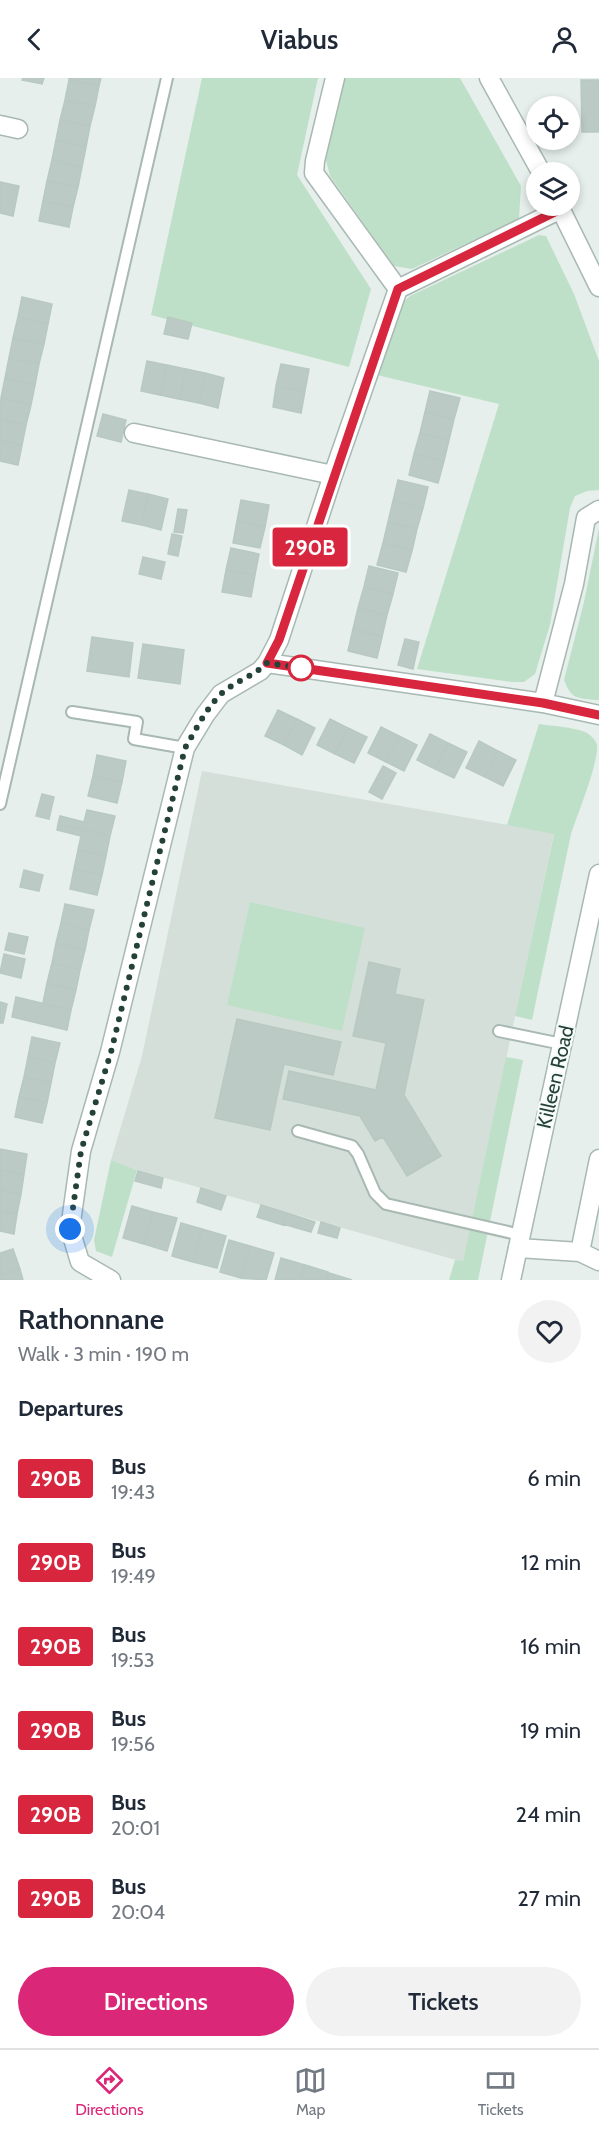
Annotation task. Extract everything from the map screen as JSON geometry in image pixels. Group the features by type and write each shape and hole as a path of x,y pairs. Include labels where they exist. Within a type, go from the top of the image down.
{"street":[{"path":"335,78 314,173 398,289"},
{"path":"489,78 535,162"},
{"path":"0,125 18,129"},
{"path":"111,1280 80,1262 70,1229 81,1151 111,1052 185,748 205,714 221,694 260,671 279,640 333,475 398,289 542,216"},
{"path":"565,216 597,277"},
{"path":"134,433 333,475"},
{"path":"543,703 574,584 586,518 599,510"},
{"path":"267,663 543,703 599,715"},
{"name":"Killeen Road","path":"511,1280 599,874"},
{"path":"580,1252 599,1159"},
{"path":"519,1242 580,1252 599,1262"}],"lane":[{"path":"0,804 167,78"},
{"path":"72,712 137,722 134,739 185,748"},
{"path":"499,1031 562,1044"},
{"path":"298,1131 352,1146 358,1154 375,1193 386,1204 519,1242"}],"shaded area":[{"path":"202,771 554,833 463,1262 137,1170 111,1160 142,1056"}],"green space":[{"path":"202,78 318,78 297,175 371,289 349,367 151,315"},
{"path":"345,78 460,78 521,186 519,219 412,269 394,266 330,176 326,160"},
{"path":"539,235 546,236 574,294 599,361 599,490 587,491 575,496 570,508 550,625 535,674 524,682 512,682 417,669 499,404 377,375 398,307 410,296"},
{"path":"599,528 599,700 596,700 584,699 572,694 564,680 584,602"},
{"path":"539,724 569,728 589,734 597,745 597,753 571,834 532,1020 515,1016 554,834 507,825"},
{"path":"250,902 365,928 342,1031 227,1005"},
{"path":"506,1057 523,1060 478,1280 449,1280 455,1260 463,1261"},
{"path":"111,1160 137,1170 112,1257 96,1251 94,1240"}],"building":[{"path":"23,78 44,78 42,84 22,80"},
{"path":"69,78 101,78 99,86 69,80"},
{"path":"69,80 99,86 95,106 65,100"},
{"path":"581,80 599,80 599,132 582,132"},
{"path":"65,100 95,106 90,126 60,120"},
{"path":"60,120 90,126 86,147 56,140"},
{"path":"56,140 86,147 82,167 52,160"},
{"path":"52,160 82,167 78,187 47,181"},
{"path":"47,181 78,187 73,207 43,201"},
{"path":"0,182 19,186 13,216 0,213"},
{"path":"43,201 73,207 69,227 39,221"},
{"path":"22,297 52,304 48,324 18,317"},
{"path":"18,317 48,324 44,344 13,338"},
{"path":"168,317 192,323 188,339 164,334"},
{"path":"13,338 44,344 39,364 9,358"},
{"path":"9,358 39,364 35,385 5,378"},
{"path":"147,361 167,365 160,395 141,391"},
{"path":"281,364 309,369 305,391 276,386"},
{"path":"167,365 186,369 179,399 160,395"},
{"path":"186,369 205,373 199,403 179,399"},
{"path":"205,373 224,378 218,408 199,403"},
{"path":"5,378 35,385 31,405 1,398"},
{"path":"276,386 305,391 301,413 273,407"},
{"path":"430,391 460,398 454,419 425,412"},
{"path":"1,398 31,405 26,425 0,419"},
{"path":"425,412 454,419 449,440 420,433"},
{"path":"103,414 126,420 121,442 97,436"},
{"path":"0,419 26,425 22,445 0,440"},
{"path":"420,433 449,440 444,461 414,454"},
{"path":"0,440 22,445 18,465 0,461"},
{"path":"414,454 444,461 438,483 409,475"},
{"path":"398,480 428,487 423,508 393,501"},
{"path":"129,490 148,494 142,525 122,521"},
{"path":"148,494 168,499 161,530 142,525"},
{"path":"241,500 269,505 265,527 237,521"},
{"path":"393,501 423,508 417,529 388,522"},
{"path":"178,509 187,510 183,533 174,532"},
{"path":"237,521 265,527 260,548 233,543"},
{"path":"388,522 417,529 412,551 383,543"},
{"path":"172,534 182,536 178,556 168,554"},
{"path":"383,543 412,551 406,572 377,565"},
{"path":"231,548 259,554 255,575 226,570"},
{"path":"143,557 165,562 161,579 139,574"},
{"path":"369,566 398,573 393,594 364,587"},
{"path":"226,570 255,575 251,597 222,592"},
{"path":"364,587 393,594 387,615 358,608"},
{"path":"358,608 387,615 382,637 353,629"},
{"path":"353,629 382,637 377,658 348,651"},
{"path":"92,637 133,643 129,677 87,671"},
{"path":"405,639 419,642 413,669 398,665"},
{"path":"143,644 184,650 180,684 138,678"},
{"path":"278,710 297,719 284,745 265,736"},
{"path":"297,719 315,728 302,755 284,745"},
{"path":"330,719 348,728 335,754 317,745"},
{"path":"381,727 399,736 386,762 368,753"},
{"path":"348,728 367,737 354,763 335,754"},
{"path":"430,734 448,743 435,769 417,760"},
{"path":"399,736 417,745 404,771 386,762"},
{"path":"479,741 498,751 485,777 466,768"},
{"path":"448,743 467,752 454,778 435,769"},
{"path":"498,751 516,760 503,786 485,777"},
{"path":"97,755 126,761 122,782 93,776"},
{"path":"383,766 396,773 382,799 369,792"},
{"path":"93,776 122,782 117,803 88,796"},
{"path":"42,794 54,797 49,819 36,816"},
{"path":"87,810 115,816 110,836 58,824 60,816 84,822"},
{"path":"58,824 110,836 106,856 78,850 81,836 57,830"},
{"path":"78,850 106,856 102,875 74,869"},
{"path":"74,869 102,875 97,895 70,889"},
{"path":"24,870 43,875 39,891 20,887"},
{"path":"65,904 94,910 89,930 61,923"},
{"path":"61,923 89,930 85,950 56,943"},
{"path":"9,933 28,937 24,954 5,950"},
{"path":"56,943 85,950 80,970 52,963"},
{"path":"4,954 25,959 21,978 0,973"},
{"path":"369,962 400,969 395,994 424,1000 404,1095 441,1156 407,1176 383,1137 375,1141 360,1116 283,1099 289,1071 376,1090 386,1043 353,1036"},
{"path":"52,963 80,970 76,990 47,983"},
{"path":"47,983 76,990 71,1010 43,1003"},
{"path":"16,997 71,1010 67,1030 12,1017"},
{"path":"0,1002 7,1004 3,1023 0,1023"},
{"path":"237,1019 341,1042 333,1075 284,1064 270,1130 215,1118"},
{"path":"32,1037 60,1043 55,1063 28,1057"},
{"path":"28,1057 55,1063 51,1083 24,1077"},
{"path":"24,1077 51,1083 47,1103 19,1097"},
{"path":"19,1097 47,1103 42,1123 15,1117"},
{"path":"0,1149 27,1154 24,1174 0,1170"},
{"path":"0,1170 24,1174 21,1194 0,1190"},
{"path":"138,1171 163,1178 161,1188 135,1181"},
{"path":"201,1188 226,1196 221,1210 197,1202"},
{"path":"0,1190 21,1194 17,1214 0,1211"},
{"path":"261,1205 287,1213 283,1225 257,1217"},
{"path":"132,1206 153,1212 144,1244 123,1238"},
{"path":"0,1211 17,1214 14,1234 0,1231"},
{"path":"153,1212 177,1218 167,1251 144,1244"},
{"path":"287,1213 315,1222 311,1232 283,1224"},
{"path":"321,1222 340,1228 337,1238 318,1233"},
{"path":"181,1223 202,1229 193,1262 172,1256"},
{"path":"202,1229 226,1236 217,1268 193,1262"},
{"path":"229,1240 250,1246 241,1278 220,1272"},
{"path":"250,1246 274,1253 266,1280 241,1278"},
{"path":"13,1249 20,1269 0,1275 0,1253"},
{"path":"281,1258 305,1265 300,1280 275,1280"},
{"path":"305,1265 328,1272 326,1280 300,1280"},
{"path":"20,1269 23,1280 0,1280 0,1275"},
{"path":"329,1273 352,1280 327,1280"}],"bus line":[{"name":"290B","path":"547,216 398,289 333,475 279,640 267,663 543,703 599,715"}],"route":[{"path":"70,1229 81,1151 111,1052 185,748 205,714 221,694 260,671 267,663 308,669 301,668"}]}
